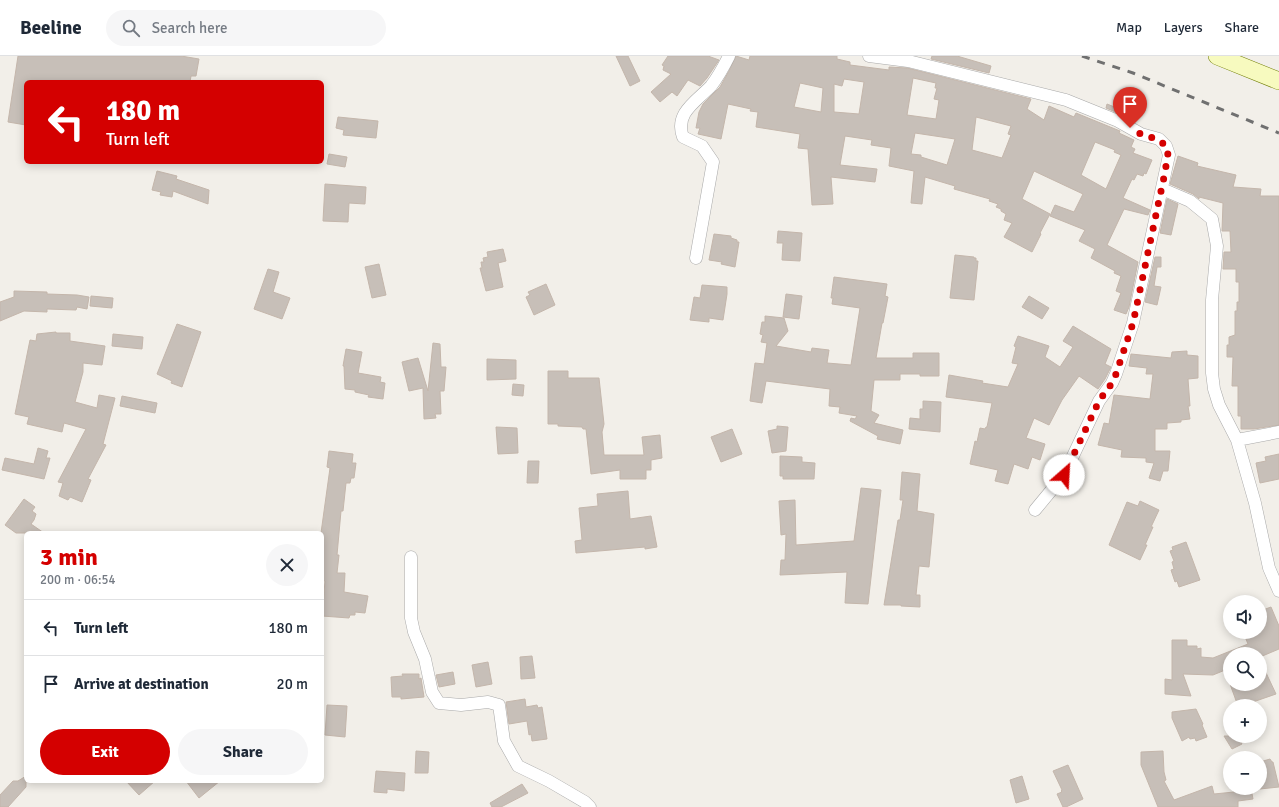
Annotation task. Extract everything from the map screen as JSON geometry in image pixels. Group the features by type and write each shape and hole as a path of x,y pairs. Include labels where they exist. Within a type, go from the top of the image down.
{"main road":[{"path":"1217,56 1279,81"}],"street":[{"path":"696,258 713,162 702,146 683,137 680,129 682,117 692,102 712,85 729,56"},
{"path":"869,56 908,61 1066,100 1118,121 1141,134 1159,140 1166,146 1168,155 1162,189 1133,323 1116,374 1112,383 1099,401 1064,475 1035,510"},
{"path":"1162,189 1190,201 1212,219 1217,246 1212,300 1212,373 1214,389 1219,405 1237,440 1255,504 1269,568 1279,591"},
{"path":"1237,440 1279,432"},
{"path":"411,557 410,618 425,659 432,692 439,703 461,705 488,702 499,706 504,741 518,766 585,802 590,807"}],"building":[{"path":"18,56 181,56 199,59 196,76 191,76 190,80 24,80 24,125 8,122"},
{"path":"616,56 628,56 640,81 630,86"},
{"path":"668,56 708,56 719,60 700,86 688,80 677,96 672,92 660,102 651,92 671,74 663,70 664,66 662,65"},
{"path":"736,56 749,60 750,56 837,56 837,59 850,62 850,65 889,70 889,67 907,68 1031,99 1027,109 1044,120 1049,106 1074,117 1076,113 1120,131 1119,133 1134,140 1131,147 1135,149 1133,153 1152,160 1146,174 1144,173 1143,176 1137,174 1134,180 1132,179 1123,198 1150,210 1148,215 1124,209 1107,245 1138,262 1129,307 1126,314 1114,310 1121,293 1116,291 1121,276 1114,273 1115,271 1091,258 1095,249 1079,241 1085,230 1050,216 1055,205 1074,212 1083,194 1034,171 1022,199 1050,214 1032,252 1004,237 1012,223 1004,220 1006,214 1001,211 1001,209 996,207 998,204 989,201 990,199 954,189 955,186 925,177 922,204 911,203 914,171 889,166 891,148 871,145 872,140 845,136 840,165 877,169 875,182 831,177 833,204 812,205 808,149 798,148 800,134 756,127 758,112 728,104 721,139 698,134 700,128 696,128 699,112 703,104 720,87","holes":["913,78 936,83 935,88 937,88 934,99 939,100 936,119 907,115","844,79 864,82 859,114 834,112 834,84 842,86","800,83 823,88 821,112 794,107","976,117 1011,126 1008,134 1011,135 1002,158 972,150","915,133 955,139 947,165 921,157 921,155 911,154","1095,142 1115,150 1114,152 1121,155 1106,189 1081,175"]},
{"path":"932,56 957,56 991,66 989,73 931,59"},
{"path":"1107,104 1127,112 1125,116 1106,108"},
{"path":"338,117 378,121 376,138 343,135 344,130 336,128"},
{"path":"329,154 347,157 345,167 327,164"},
{"path":"1178,156 1198,163 1197,166 1236,175 1233,187 1261,189 1260,196 1279,196 1279,425 1254,429 1241,429 1241,416 1238,416 1238,386 1232,386 1233,357 1227,357 1229,337 1235,335 1235,311 1237,311 1237,302 1239,302 1239,282 1236,282 1236,269 1223,269 1224,252 1231,252 1230,231 1222,231 1223,203 1199,197 1199,199 1193,194 1170,184"},
{"path":"157,171 177,176 176,179 209,190 208,204 173,191 172,197 160,195 161,192 152,190"},
{"path":"325,184 366,187 365,204 349,203 348,222 323,221"},
{"path":"1167,199 1178,204 1171,235 1160,233"},
{"path":"778,231 802,233 800,261 782,260 783,243 777,243"},
{"path":"714,234 731,236 731,238 739,242 735,267 721,264 722,262 709,260"},
{"path":"503,249 506,261 498,263 503,287 486,291 480,268 482,268 481,262 484,262 483,258 488,257 487,252"},
{"path":"955,255 974,257 976,258 976,261 978,261 974,300 950,298"},
{"path":"1155,257 1161,257 1161,267 1157,267 1154,286 1161,287 1157,305 1145,302"},
{"path":"379,264 386,295 372,298 365,267"},
{"path":"268,269 279,272 273,292 290,298 282,319 254,309"},
{"path":"834,277 887,284 885,296 888,297 876,358 913,358 913,353 939,353 939,376 900,374 900,380 874,380 871,411 879,415 874,423 903,430 900,444 877,439 878,436 850,421 851,418 855,419 857,416 839,413 840,407 829,406 830,389 766,381 762,403 750,401 755,363 764,364 767,343 761,342 763,335 760,334 762,322 765,322 765,316 784,318 788,331 776,346 811,352 812,348 829,350 827,363 851,365 860,308 832,304 833,298 831,298"},
{"path":"546,284 555,305 534,315 526,297 530,295 528,292"},
{"path":"702,285 727,287 723,320 709,318 709,322 690,320 694,297 700,298"},
{"path":"14,291 47,292 47,294 89,297 87,309 77,307 76,310 47,309 47,312 24,311 0,321 0,302 14,297"},
{"path":"786,294 802,296 799,319 783,317"},
{"path":"91,296 113,298 112,308 90,306"},
{"path":"1029,296 1049,308 1042,319 1022,307"},
{"path":"177,324 201,332 182,387 171,383 172,381 157,374"},
{"path":"1073,326 1111,349 1105,364 1111,367 1105,379 1098,389 1079,376 1062,400 1049,425 1034,418 1026,438 1045,444 1040,460 1032,457 1028,469 1014,464 1008,484 995,481 998,470 970,464 975,441 977,442 980,428 985,429 987,427 992,403 946,397 949,375 983,381 982,383 1008,387 1018,364 1012,363 1016,347 1014,346 1018,336 1049,346 1045,357 1060,367 1073,347 1063,341"},
{"path":"56,332 70,333 70,341 105,346 102,365 83,363 83,372 75,402 97,408 99,395 115,398 103,444 106,445 88,479 91,480 82,502 70,497 68,500 59,496 63,483 58,482 86,429 64,423 62,432 27,424 29,417 15,414 30,340 36,341 37,334"},
{"path":"113,334 143,337 142,349 112,346"},
{"path":"433,343 440,344 441,367 446,367 444,391 440,391 441,414 435,414 436,418 424,419 423,388 409,391 402,362 418,358 428,391"},
{"path":"346,349 362,352 358,373 381,377 380,382 385,383 383,399 368,397 369,395 355,392 355,390 345,389 343,366"},
{"path":"1187,351 1187,355 1198,356 1198,378 1188,379 1190,406 1188,406 1190,419 1181,420 1181,422 1167,423 1167,429 1155,429 1155,451 1170,451 1168,471 1163,471 1160,481 1149,478 1154,463 1146,462 1146,458 1121,457 1122,450 1098,445 1104,423 1109,424 1114,395 1150,399 1153,374 1146,374 1147,368 1129,366 1131,354 1171,358 1172,352"},
{"path":"487,359 516,360 516,379 487,380"},
{"path":"548,371 568,371 568,378 599,378 604,424 602,432 604,455 644,455 642,437 660,435 662,458 651,460 651,470 646,470 646,479 620,479 620,470 591,474 586,429 583,429 582,427 548,424"},
{"path":"513,384 524,385 523,396 512,395"},
{"path":"122,396 157,403 155,413 120,406"},
{"path":"923,401 941,402 940,432 909,429 910,418 920,419 920,409 923,409"},
{"path":"777,426 788,427 786,451 772,453 768,431 777,429"},
{"path":"496,427 517,428 518,453 498,454"},
{"path":"732,429 742,454 721,462 711,437"},
{"path":"38,448 48,451 46,458 50,458 44,479 2,470 5,458 34,464"},
{"path":"329,451 353,454 352,463 356,463 354,478 351,478 350,483 346,483 343,511 341,511 337,573 345,573 344,592 368,596 365,613 355,612 355,615 350,615 349,618 324,616 324,531 321,531 330,468 327,467"},
{"path":"1279,454 1279,479 1260,483 1256,463 1266,461 1265,457"},
{"path":"780,456 802,457 802,462 815,463 814,479 783,479 783,476 780,476"},
{"path":"528,461 539,461 538,483 527,483"},
{"path":"902,472 920,474 917,511 934,514 929,567 919,566 916,595 920,595 920,607 884,605 898,520 900,520 903,500 900,500"},
{"path":"861,488 881,490 868,604 845,603 847,572 780,575 781,560 785,560 786,534 781,535 779,501 795,500 796,545 854,541"},
{"path":"628,491 630,519 651,516 657,547 576,553 575,541 582,540 579,508 598,506 597,494"},
{"path":"24,499 35,507 32,511 36,514 31,524 41,531 24,531 24,533 16,533 5,525"},
{"path":"1140,501 1159,510 1151,527 1153,527 1140,560 1109,545 1127,502 1138,506"},
{"path":"1186,542 1200,580 1179,587 1177,581 1175,582 1171,570 1174,569 1172,562 1174,561 1170,551 1173,550 1172,547"},
{"path":"1271,607 1279,626 1279,649 1267,654 1267,647 1240,647 1248,644 1246,639 1267,639 1267,608"},
{"path":"1172,640 1187,640 1187,646 1197,646 1197,649 1201,648 1201,657 1213,658 1223,654 1223,671 1213,675 1183,674 1191,696 1165,694 1165,679 1172,680"},
{"path":"532,656 535,678 521,679 520,657"},
{"path":"488,662 492,684 476,687 472,665"},
{"path":"453,672 455,684 439,687 436,675"},
{"path":"402,674 419,674 424,697 401,699 401,697 392,697 391,677 403,676"},
{"path":"1267,675 1276,694 1262,699 1235,699 1233,691 1267,691"},
{"path":"525,699 526,707 537,705 538,708 542,707 547,739 532,741 531,734 529,735 527,721 509,724 506,702"},
{"path":"327,705 347,706 345,737 325,735"},
{"path":"1196,709 1207,737 1196,741 1195,738 1190,739 1189,737 1182,741 1172,718 1172,712"},
{"path":"1228,743 1242,743 1242,744 1232,749"},
{"path":"416,751 429,752 428,773 415,773"},
{"path":"1163,751 1166,780 1164,781 1174,800 1212,786 1214,794 1252,795 1253,799 1238,801 1238,807 1158,807 1141,765 1141,752"},
{"path":"1270,759 1273,762 1279,787 1267,788 1267,760"},
{"path":"1068,765 1083,799 1063,807 1057,794 1062,792 1062,790 1053,771"},
{"path":"376,771 405,773 404,791 387,789 387,793 374,792"},
{"path":"1022,776 1029,799 1016,803 1010,780"},
{"path":"24,777 26,787 8,807 0,807 0,795 13,781 18,781"},
{"path":"128,783 153,783 139,795"},
{"path":"188,783 218,783 199,798"},
{"path":"522,784 528,793 501,807 492,807 490,803"}],"railway":[{"path":"1082,56 1133,73 1279,133"}],"route":[{"path":"1064,475 1099,401 1112,383 1116,374 1133,323 1164,177 1168,155 1166,146 1159,140 1141,134 1130,128"}]}
